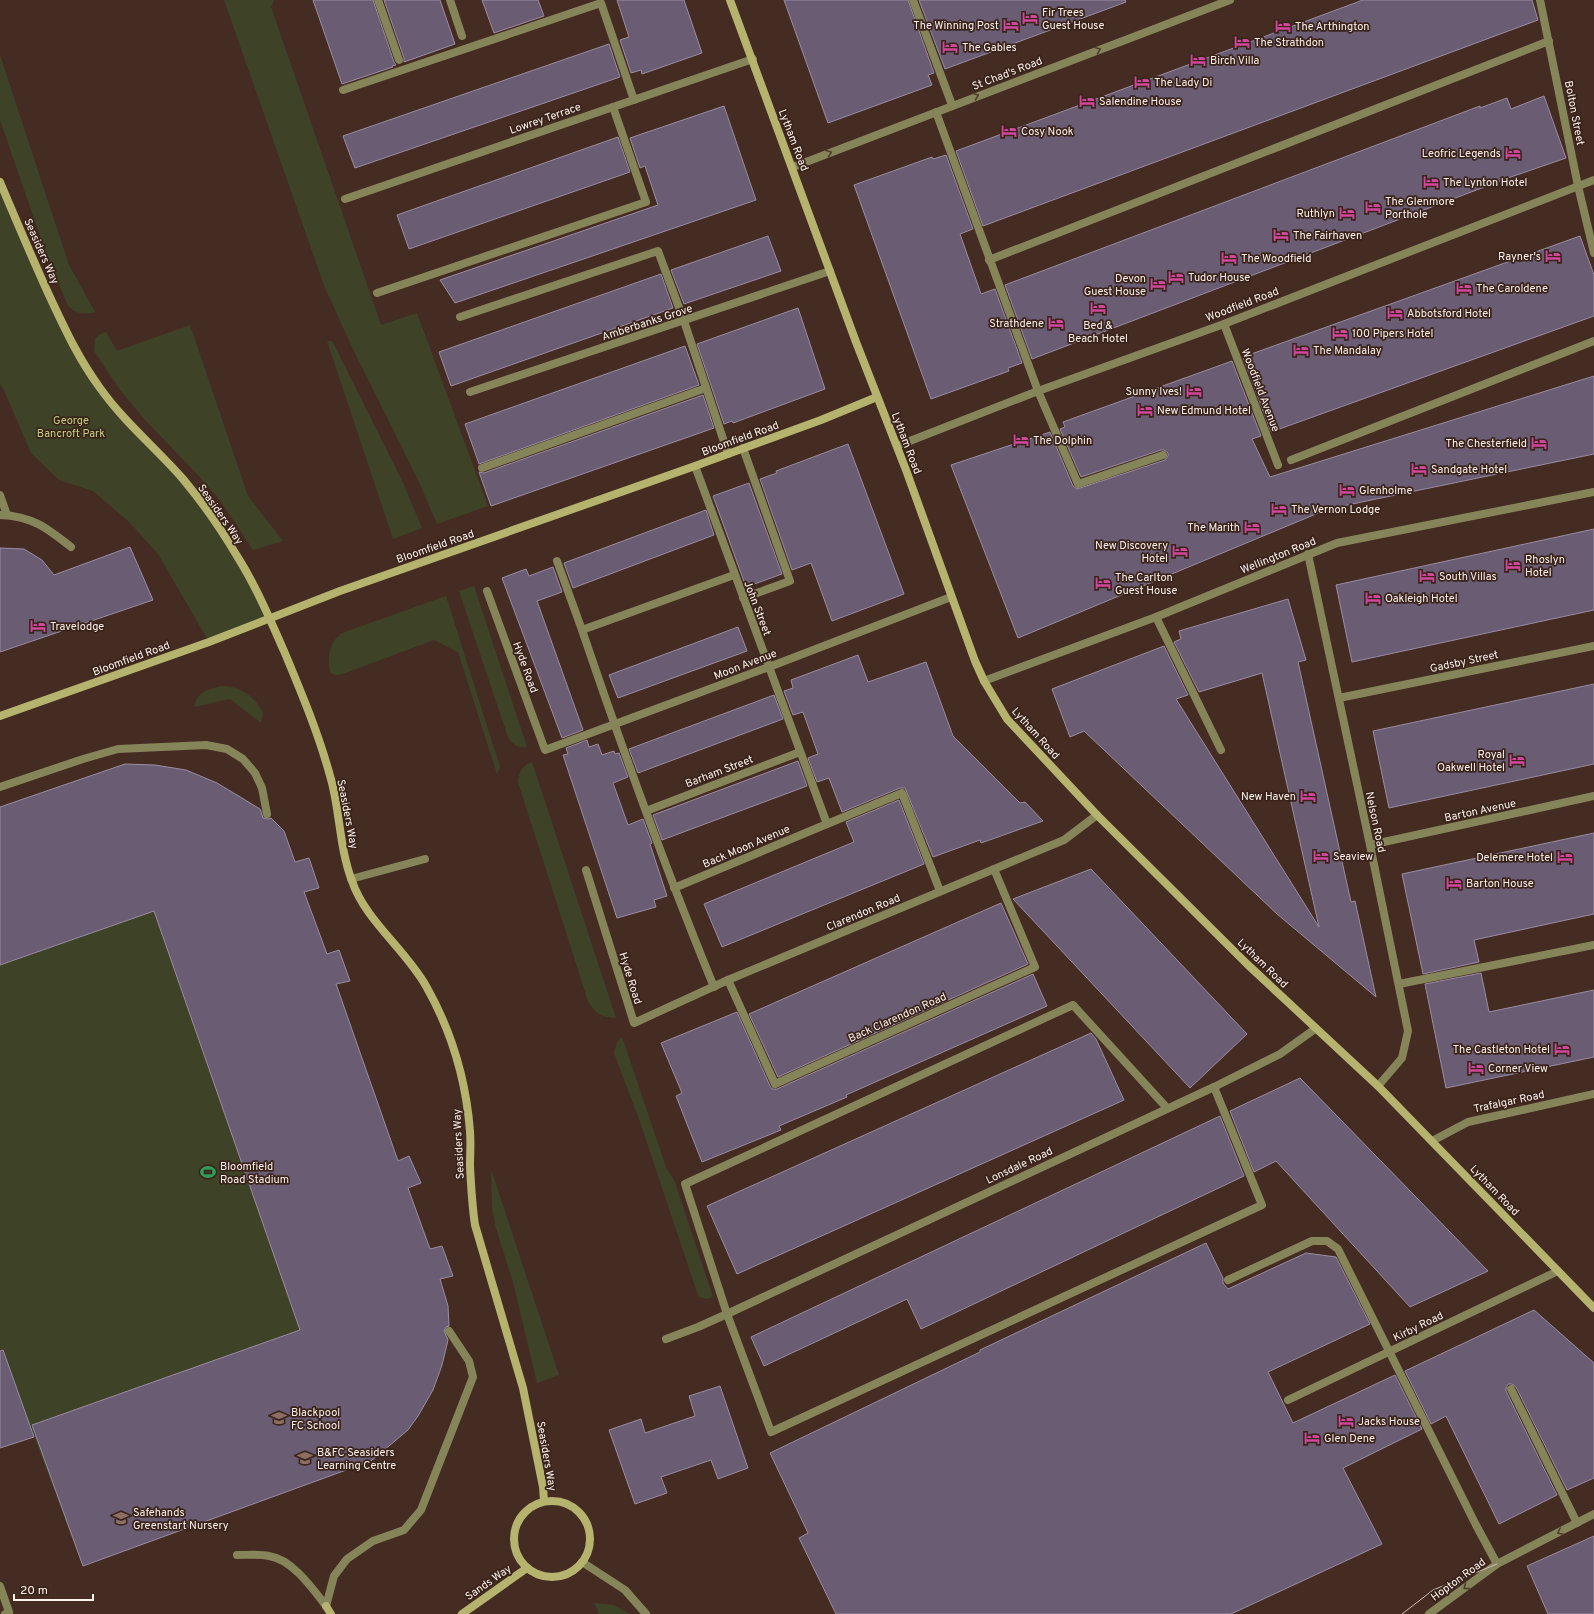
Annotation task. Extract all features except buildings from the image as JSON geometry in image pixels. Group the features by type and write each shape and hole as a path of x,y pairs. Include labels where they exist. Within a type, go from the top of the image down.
{"street":[{"path":"378,0 400,60"},
{"path":"450,0 462,36"},
{"name":"Lytham Road","path":"730,0 877,397 897,446 951,597 984,681 1007,719 1097,815 1247,964 1378,1086 1594,1308"},
{"path":"913,0 952,105"},
{"name":"St Chad's Road","path":"793,167 1230,0"},
{"name":"Bolton Street","path":"1540,0 1578,186 1594,253"},
{"path":"343,90 601,3 634,100"},
{"path":"989,260 1549,41"},
{"name":"Lowrey Terrace","path":"345,199 753,59"},
{"path":"377,293 646,202 613,107"},
{"path":"936,112 1038,391 1078,484 1163,455"},
{"name":"Woodfield Road","path":"897,446 1038,391 1224,324 1594,180"},
{"name":"Seasiders Way","path":"0,182 73,347 100,389 131,426 182,479 211,516 238,558 270,618 306,702 323,750 333,787 345,856 351,879 358,897 367,911 424,982 438,1008 454,1052 466,1102 470,1133 471,1184 475,1225 522,1388 543,1487 544,1501"},
{"path":"460,317 658,251 684,321 728,454"},
{"name":"Amberbanks Grove","path":"470,392 830,271"},
{"name":"Woodfield Avenue","path":"1224,324 1278,465"},
{"path":"1292,460 1594,342"},
{"path":"482,468 706,388"},
{"name":"Bloomfield Road","path":"0,716 209,642 395,572 728,454 821,420 877,397"},
{"path":"742,598 790,581 743,448"},
{"name":"John Street","path":"694,466 827,824"},
{"name":"Wellington Road","path":"984,681 1156,617 1337,543 1594,492"},
{"path":"0,495 4,515 26,518 43,526 71,547"},
{"name":"Nelson Road","path":"1308,554 1408,1031 1402,1058 1378,1086"},
{"path":"558,562 614,725 674,888 714,987"},
{"path":"582,630 734,575"},
{"name":"Hyde Road","path":"487,591 545,750"},
{"name":"Moon Avenue","path":"545,750 769,667 951,597"},
{"path":"1156,617 1221,750"},
{"name":"Gadsby Street","path":"1339,698 1594,646"},
{"path":"0,787 83,759 118,749 206,745 227,749 243,759 255,773 262,788 267,814"},
{"name":"Barham Street","path":"646,811 800,752"},
{"name":"Back Moon Avenue","path":"674,888 902,793 940,891"},
{"name":"Barton Avenue","path":"1370,845 1594,796"},
{"name":"Clarendon Road","path":"634,1023 728,980 1064,840 1097,815"},
{"path":"351,879 425,859"},
{"name":"Back Clarendon Road","path":"728,980 775,1084 1035,967 994,869"},
{"name":"Hyde Road","path":"586,870 634,1023"},
{"path":"1399,984 1594,945"},
{"path":"1167,1108 1073,1005 685,1184 726,1314 771,1432 1262,1205 1214,1087"},
{"name":"Lonsdale Road","path":"666,1339 698,1327 1214,1087 1280,1054 1316,1028"},
{"name":"Trafalgar Road","path":"1432,1141 1468,1122 1594,1094"},
{"path":"1228,1280 1312,1241 1327,1241 1338,1249 1476,1525 1498,1564"},
{"name":"Kirby Road","path":"1288,1400 1558,1271"},
{"path":"326,1606 334,1576 347,1560 372,1541 404,1530 420,1510 432,1485 473,1377 469,1361 449,1331"},
{"path":"1511,1388 1577,1523"},
{"path":"556,1500 569,1504 580,1511 587,1522 591,1534 590,1546 586,1557 569,1573 558,1577 547,1577 536,1574 527,1568 519,1558 515,1547 514,1535 517,1523 523,1514 532,1506 544,1501 556,1500"},
{"name":"Hopton Road","path":"1431,1613 1498,1564 1594,1514"},
{"path":"237,1555 270,1556 282,1561 301,1574 331,1614"},
{"path":"582,1562 625,1590 646,1614"},
{"name":"Sands Way","path":"462,1614 527,1568"},
{"path":"0,1586 7,1613"}],"green space":[{"path":"224,0 274,0 271,7 381,325 417,313 488,506 437,524 418,480 353,349 325,288"},
{"path":"0,55 69,265 95,312 81,313 74,311 68,306 46,253 0,120"},
{"name":"George Bancroft Park","path":"0,182 37,267 100,389 211,516 270,618 209,642 158,554 129,522 93,491 59,480 31,453 0,384"},
{"path":"190,325 248,496 283,541 253,550 219,499 145,420 120,390 94,351 95,339 99,335 106,332 117,351"},
{"path":"327,341 332,341 403,483 422,528 393,539"},
{"path":"474,586 527,747 516,745 508,737 459,591"},
{"path":"446,596 500,767 497,774 458,652 434,640 343,674 335,675 330,672 330,650 334,641 342,633"},
{"path":"221,686 228,686 241,690 251,697 263,713 261,723 230,699 194,707 201,694 207,690"},
{"path":"532,762 616,1018 599,1014 593,1009 588,1001 518,782 522,769"},
{"name":"Bloomfield Road Stadium","path":"125,764 211,781 239,795 263,811 284,831 295,862 309,858 319,888 304,893 327,954 339,950 350,981 337,985 398,1160 409,1156 421,1183 408,1188 430,1249 442,1246 453,1276 440,1279 447,1303 449,1322 445,1355 434,1387 408,1430 83,1566 34,1437 0,1448 0,807"},
{"path":"622,1037 667,1170 674,1180 713,1297 707,1299 699,1297 697,1292 639,1119 614,1053 617,1042"},
{"path":"491,1169 559,1375 537,1383 514,1286 496,1228 492,1208"},
{"path":"594,1603 614,1605 630,1614 599,1614"}],"tram line":[{"path":"1402,1614 1433,1590 1497,1564"}],"place":[{"name":"Fir Trees Guest House","path":"1030,18"},
{"name":"The Winning Post","path":"1011,25"},
{"name":"The Arthington","path":"1283,26"},
{"name":"The Strathdon","path":"1242,42"},
{"name":"The Gables","path":"950,47"},
{"name":"Birch Villa","path":"1198,60"},
{"name":"The Lady Di","path":"1142,82"},
{"name":"Salendine House","path":"1087,101"},
{"name":"Cosy Nook","path":"1009,131"},
{"name":"Leofric Legends","path":"1513,153"},
{"name":"The Lynton Hotel","path":"1431,182"},
{"name":"The Glenmore Porthole","path":"1373,207"},
{"name":"Ruthlyn","path":"1347,213"},
{"name":"The Fairhaven","path":"1281,235"},
{"name":"Rayner's","path":"1553,256"},
{"name":"The Woodfield","path":"1229,258"},
{"name":"Tudor House","path":"1176,277"},
{"name":"Devon Guest House","path":"1158,284"},
{"name":"The Caroldene","path":"1464,288"},
{"name":"Bed & Beach Hotel","path":"1098,308"},
{"name":"Abbotsford Hotel","path":"1395,313"},
{"name":"Strathdene","path":"1056,323"},
{"name":"100 Pipers Hotel","path":"1340,333"},
{"name":"The Mandalay","path":"1301,350"},
{"name":"Sunny Ives!","path":"1194,391"},
{"name":"New Edmund Hotel","path":"1145,410"},
{"name":"The Dolphin","path":"1021,440"},
{"name":"The Chesterfield","path":"1539,443"},
{"name":"Sandgate Hotel","path":"1419,469"},
{"name":"Glenholme","path":"1347,490"},
{"name":"The Vernon Lodge","path":"1279,509"},
{"name":"The Marith","path":"1252,527"},
{"name":"New Discovery Hotel","path":"1180,551"},
{"name":"Rhoslyn Hotel","path":"1513,565"},
{"name":"South Villas","path":"1427,576"},
{"name":"The Carlton Guest House","path":"1103,583"},
{"name":"Oakleigh Hotel","path":"1373,598"},
{"name":"Travelodge","path":"38,626"},
{"name":"Royal Oakwell Hotel","path":"1517,760"},
{"name":"New Haven","path":"1308,796"},
{"name":"Seaview","path":"1321,856"},
{"name":"Delemere Hotel","path":"1565,857"},
{"name":"Barton House","path":"1454,883"},
{"name":"The Castleton Hotel","path":"1562,1049"},
{"name":"Corner View","path":"1476,1068"},
{"name":"Bloomfield Road Stadium","path":"208,1172"},
{"name":"Blackpool FC School","path":"279,1418"},
{"name":"Jacks House","path":"1346,1421"},
{"name":"Glen Dene","path":"1312,1438"},
{"name":"B&FC Seasiders Learning Centre","path":"305,1458"},
{"name":"Safehands Greenstart Nursery","path":"121,1518"}]}
